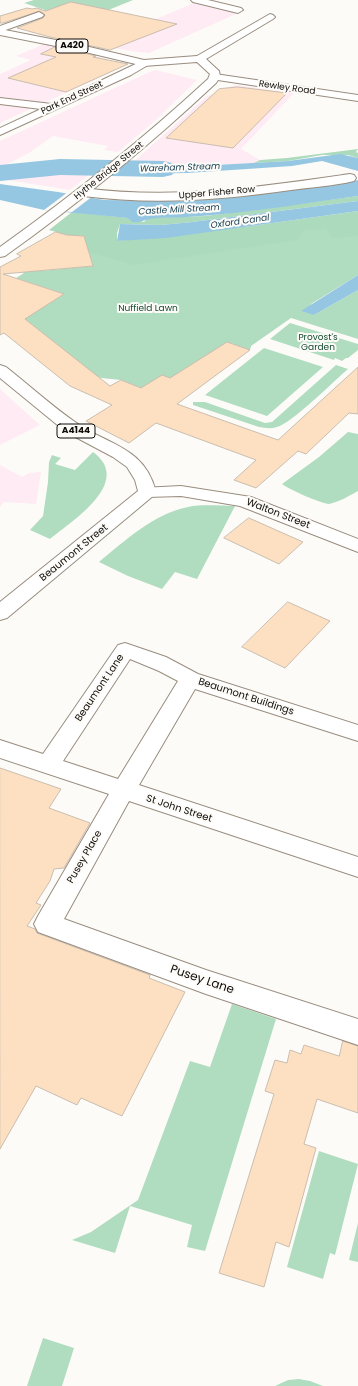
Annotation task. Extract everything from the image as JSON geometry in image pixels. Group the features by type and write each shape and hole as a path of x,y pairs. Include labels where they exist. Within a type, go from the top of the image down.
{"street":[{"path":"196,0 238,10"},
{"path":"0,31 39,15"},
{"path":"144,63 199,59 270,17"},
{"name":"A420","path":"0,31 144,63"},
{"path":"199,59 216,73 214,79"},
{"name":"Park End Street","path":"0,132 144,63"},
{"name":"Rewley Road","path":"214,79 358,98"},
{"name":"Hythe Bridge Street","path":"0,253 56,214 113,168 214,79"},
{"path":"0,101 52,108"},
{"name":"Upper Fisher Row","path":"83,192 127,198 186,196 233,193 350,178"},
{"name":"A4144","path":"0,370 72,428 119,453 134,464 144,480 147,492"},
{"name":"Walton Street","path":"147,492 180,491 244,501 358,546"},
{"name":"Beaumont Street","path":"0,613 147,492"},
{"name":"Beaumont Lane","path":"48,765 125,650 166,665 190,679"},
{"name":"Beaumont Buildings","path":"123,791 190,679 358,733"},
{"name":"St John Street","path":"0,749 123,791 358,867"},
{"name":"Pusey Place","path":"47,924 123,791"},
{"name":"Pusey Lane","path":"47,924 206,982 358,1032"}],"shaded area":[{"path":"194,3 234,12 236,14 149,53 79,42 130,30"},
{"path":"44,44 107,59 113,71 0,123 0,74 31,60 16,56"},
{"path":"156,70 197,80 157,119 118,152 104,150 108,146 53,136 29,153 0,168 0,141"},
{"path":"236,85 294,93 241,149 260,160 254,163 198,166 156,166 131,164 207,96 213,94 218,89"},
{"path":"60,167 97,168 70,190 0,179 0,173"},
{"path":"0,389 40,425 0,445"},
{"path":"0,465 22,477 29,473 41,472 36,504 4,502 0,507"}],"green space":[{"path":"34,0 133,0 74,24 34,14 45,10 24,3"},
{"path":"358,149 356,152 358,153 358,158 348,155 322,155 288,161 254,163 260,160"},
{"path":"358,196 358,201 192,222 161,225 120,224 117,233 117,241 251,226 358,211 358,236 332,238 326,228 303,231 297,240 133,265 89,252 84,236 67,235 49,230 72,212 129,218 144,222 148,218 206,216"},
{"name":"Nuffield Lawn","path":"358,217 358,275 311,304 314,315 358,290 358,339 291,318 251,346 250,350 227,342 177,382 141,388 121,380 101,378 88,373 0,317 0,286 50,303 64,294 16,278 24,273 19,271 40,271 93,266 84,236 117,244"},
{"name":"Provost's Garden","path":"290,323 358,344 358,350 342,361 335,358 334,360 270,339"},
{"path":"264,348 323,367 267,416 205,395"},
{"path":"336,365 348,369 302,410 284,424 277,427 259,427 193,405 193,402 205,402 265,423 272,422"},
{"path":"348,432 358,434 358,491 329,504 305,496 282,484 319,457"},
{"path":"93,452 104,464 107,476 103,488 95,500 72,522 50,539 30,530 43,516 48,482 49,462 52,455 61,458 55,464 75,470"},
{"path":"206,505 235,506 197,579 175,572 162,589 128,576 99,562 140,529 163,515 175,510"},
{"path":"232,1004 276,1019 205,1251 187,1247 192,1225 130,1206 115,1253 72,1240 91,1232 138,1200 190,1061 210,1067"},
{"path":"319,1151 358,1164 335,1255 330,1253 323,1279 287,1267"},
{"path":"358,1223 358,1262 349,1260"},
{"path":"43,1338 74,1348 62,1386 27,1386"},
{"path":"299,1379 323,1386 275,1386 288,1380"}],"water":[{"path":"340,154 358,158 358,171 322,161 292,166 187,173 143,174 128,172 92,172 102,164 198,166 288,161"},
{"name":"Castle Mill Stream","path":"358,180 358,196 233,213 154,218 136,222 132,222 128,218 44,210 0,200 0,184 104,200 171,201 202,200"},
{"name":"Oxford Canal","path":"358,201 358,211 166,238 117,241 120,224 161,225"},
{"path":"358,275 358,290 314,315 301,311"}],"pier":[{"path":"68,192 93,196 72,212 44,210"}],"building":[{"path":"71,2 177,24 110,50 17,28 43,18 45,15 40,11 0,23 0,16 27,8 37,8 45,11"},
{"path":"55,47 128,64 66,92 8,78 56,57 41,54"},
{"path":"238,87 287,93 233,148 166,138 219,89"},
{"path":"56,232 67,235 84,236 93,266 3,274 64,294 25,319 110,386 121,380 141,388 162,375 170,378 227,342 250,350 177,404 278,440 358,367 358,414 349,413 306,454 298,451 256,488 234,480 256,460 156,423 129,443 86,421 112,405 70,386 4,333 0,335 0,267 21,256 17,254"},
{"path":"249,518 303,542 279,564 224,538"},
{"path":"288,602 330,621 285,668 242,647"},
{"path":"0,768 61,789 49,808 90,823 64,868 54,869 50,881 36,903 41,905 27,926 35,929 37,933 150,975 149,978 185,992 122,1116 81,1098 77,1105 36,1086 0,1149"},
{"path":"343,1041 358,1046 358,1113 317,1099 304,1144 316,1148 289,1247 276,1242 264,1287 219,1273 274,1094 265,1091 275,1060 287,1063 290,1050 301,1054 304,1045 339,1056"}],"waterway":[{"name":"Wareham Stream","path":"0,173 60,167 163,169"}]}
